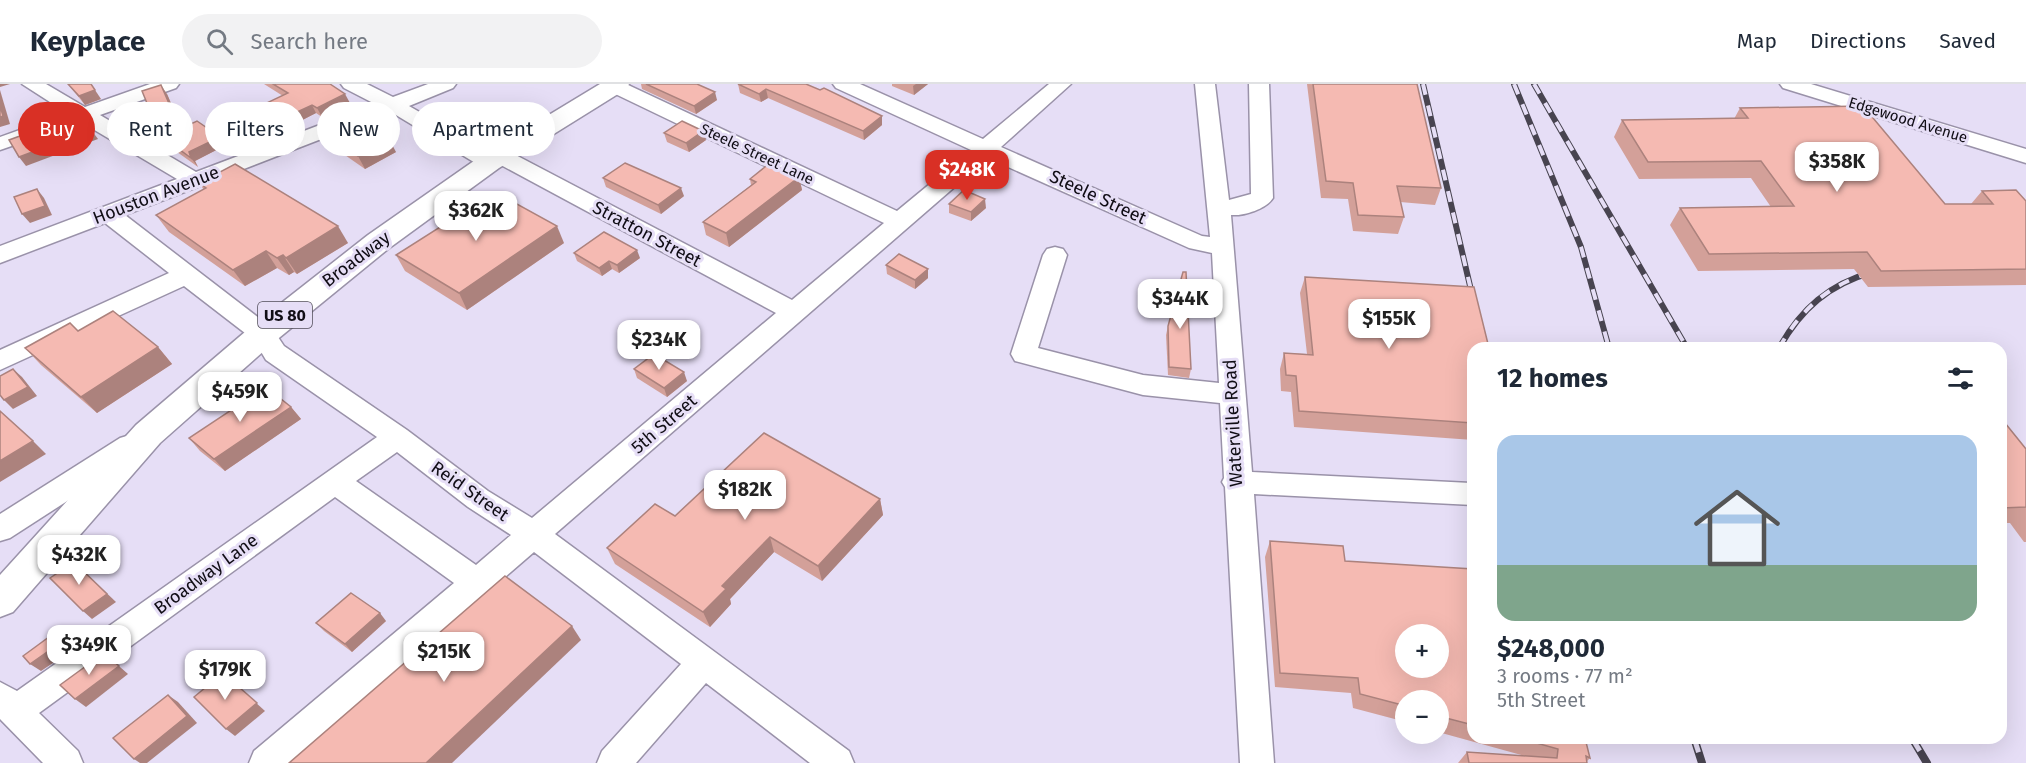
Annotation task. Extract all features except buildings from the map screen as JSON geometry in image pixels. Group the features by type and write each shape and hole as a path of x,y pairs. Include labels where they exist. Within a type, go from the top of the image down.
{"main road":[{"name":"Broadway","path":"0,601 148,434 263,334 361,255 495,159 615,85"}],"street":[{"path":"32,84 63,102"},
{"path":"95,110 168,84"},
{"name":"Stratton Street","path":"351,84 387,102"},
{"name":"Houston Avenue","path":"400,102 446,84"},
{"name":"Steele Street","path":"843,84 989,147 1197,243 1223,248"},
{"name":"5th Street","path":"266,763 1061,84"},
{"name":"Waterville Road","path":"1205,84 1223,248 1236,482 1257,763"},
{"path":"1218,207 1238,208 1262,198 1259,84"},
{"name":"Edgewood Avenue","path":"1790,84 2026,156"},
{"name":"Steele Street Lane","path":"615,85 901,222"},
{"name":"Stratton Street","path":"400,109 794,312"},
{"path":"95,121 195,180"},
{"name":"Houston Avenue","path":"0,255 317,134"},
{"path":"0,144 18,137"},
{"name":"Reid Street","path":"108,214 263,334 275,353 397,437 478,499 534,535 837,763"},
{"path":"1055,255 1024,354 1143,386 1231,394"},
{"path":"0,361 186,275"},
{"path":"0,530 148,434"},
{"name":"Broadway Lane","path":"8,704 335,482 397,437"},
{"path":"335,482 477,583"},
{"path":"1236,482 1467,494"},
{"path":"614,763 703,663"},
{"path":"8,704 66,763"}],"railway":[{"path":"1423,84 1474,303"},
{"path":"1514,84 1581,247 1607,342"},
{"path":"1534,84 1684,342"},
{"path":"1783,342 1797,321 1818,300 1843,283 1873,272"},
{"path":"1696,744 1702,763"},
{"path":"1916,744 1927,763"}]}
